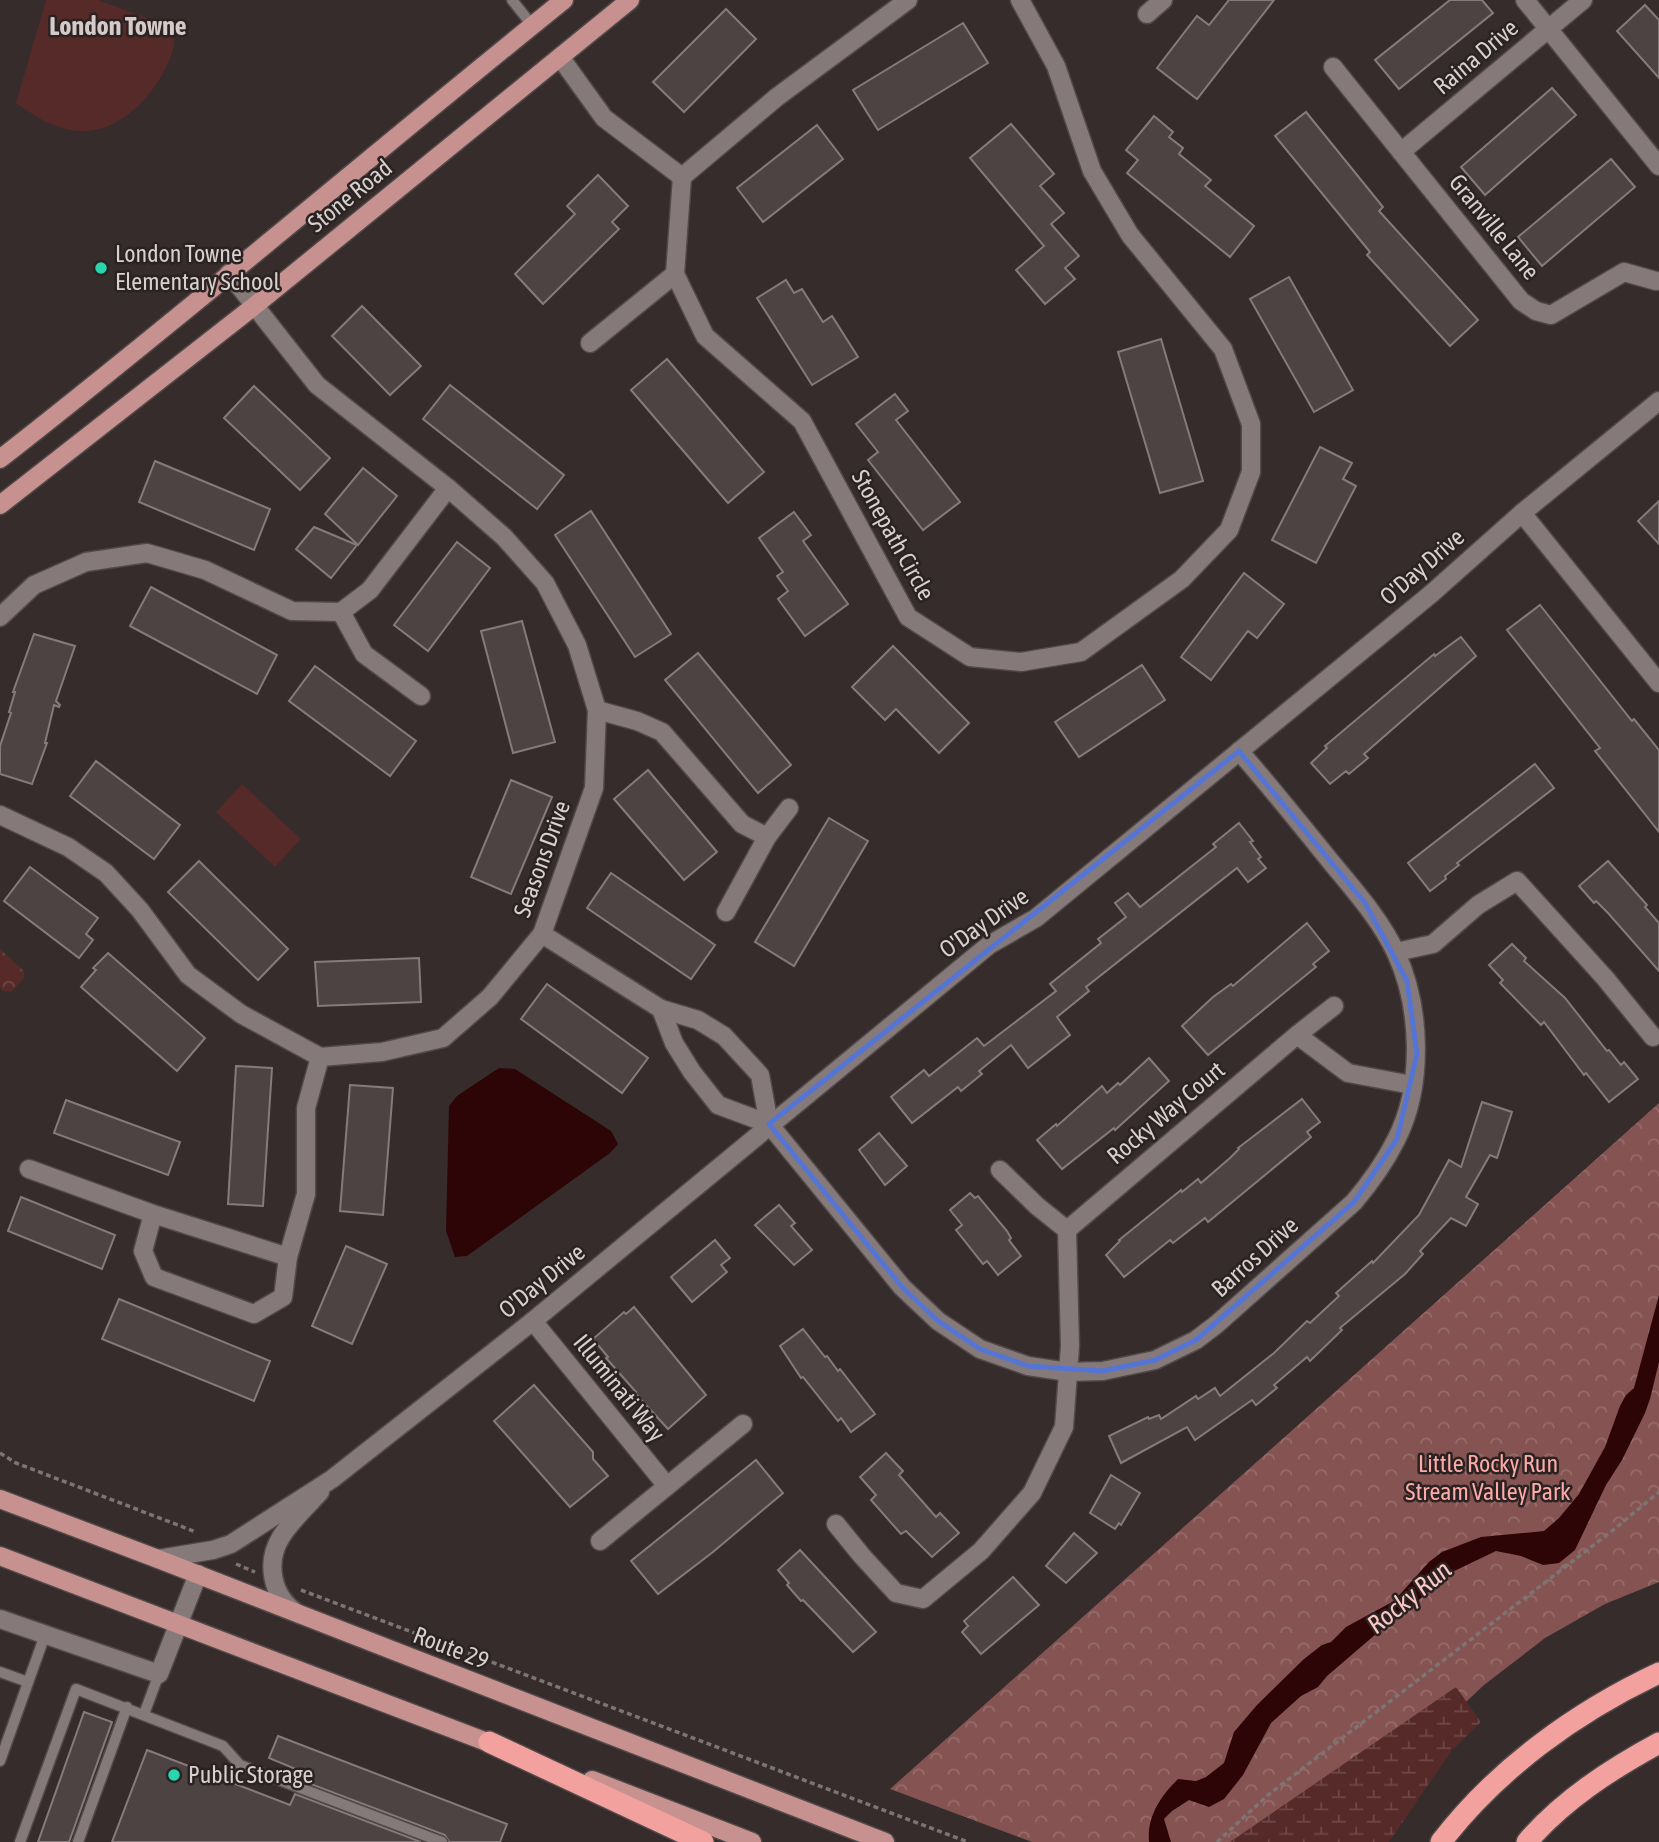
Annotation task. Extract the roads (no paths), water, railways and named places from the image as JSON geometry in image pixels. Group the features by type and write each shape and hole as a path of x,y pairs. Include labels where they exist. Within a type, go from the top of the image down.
{"highway":[{"path":"1441,1842 1483,1794 1528,1754 1581,1716 1659,1673"},
{"path":"489,1742 702,1842"},
{"path":"1527,1842 1566,1804 1594,1783 1659,1743"}],"main road":[{"name":"Stone Road","path":"0,459 107,376 564,0"},
{"name":"Stone Road","path":"0,505 253,307 630,0"},
{"name":"Route 29","path":"0,1499 885,1842"},
{"path":"0,1556 752,1842"}],"street":[{"path":"590,343 674,274 682,177 776,97 908,0"},
{"name":"Stonepath Circle","path":"674,274 705,336 802,421 908,617 970,657 1020,662 1082,652 1182,579 1229,530 1251,472 1251,424 1223,349 1130,235 1092,171 1056,66 1020,0"},
{"path":"1147,14 1163,0"},
{"path":"1525,0 1659,166"},
{"name":"Raina Drive","path":"1401,152 1583,0"},
{"path":"560,57 604,118 682,177"},
{"name":"Granville Lane","path":"1333,67 1521,301 1536,311 1551,315 1624,271 1658,281"},
{"name":"Seasons Drive","path":"229,273 253,307 317,385 448,488 504,537 545,583 577,645 597,710 594,788 542,934 490,997 443,1038 382,1052 320,1057"},
{"name":"O'Day Drive","path":"158,1559 213,1550 231,1544 332,1479 533,1321 989,945 1035,918 1431,594 1522,513 1659,401"},
{"path":"0,617 34,585 86,562 148,553 205,570 292,611 341,612 370,590 448,488"},
{"path":"1522,513 1659,682"},
{"path":"341,612 364,654 421,696"},
{"path":"597,710 637,721 662,732 742,824 767,837"},
{"name":"Barros Drive","path":"769,1124 902,1287 938,1321 980,1349 1028,1366 1068,1372 1102,1371 1155,1360 1196,1340 1217,1324 1354,1202 1366,1187 1397,1139 1408,1108 1417,1055 1413,1008 1407,981 1396,952 1365,903 1239,751"},
{"path":"726,912 767,837 789,808"},
{"path":"0,815 68,847 106,873 140,910 188,975 241,1014 320,1057 306,1108 306,1194 288,1257 283,1297 254,1314 154,1278 143,1251 152,1214"},
{"path":"1396,952 1433,944 1478,905 1517,881 1605,978 1653,1037"},
{"path":"542,934 661,1009 698,1020 724,1037 760,1074 769,1124"},
{"name":"Rocky Way Court","path":"1067,1230 1334,1006"},
{"path":"661,1009 674,1043 692,1072 718,1105 769,1124"},
{"path":"1297,1035 1348,1073 1412,1085"},
{"path":"29,1169 152,1214 288,1257"},
{"path":"836,1524 896,1593 923,1599 981,1551 1032,1493 1064,1427 1070,1346 1067,1230 1000,1171"},
{"name":"Illuminati Way","path":"533,1321 667,1486"},
{"path":"600,1541 743,1424"},
{"name":"O'Day Drive","path":"299,1615 286,1606 275,1587 271,1565 280,1538 332,1479"},
{"path":"0,1619 159,1674 198,1574"}],"lane":[{"path":"512,0 532,25"},
{"path":"0,1761 45,1635"},
{"path":"0,1672 28,1682"},
{"path":"144,1714 159,1674"},
{"path":"20,1842 76,1689 223,1746 240,1765 442,1842"},
{"path":"78,1842 127,1707"}],"water":[{"path":"499,1068 515,1069 611,1131 618,1144 610,1153 467,1256 455,1257 446,1231 449,1106 457,1096"},
{"name":"Rocky Run","path":"1659,1295 1659,1362 1650,1399 1575,1550 1559,1563 1543,1565 1521,1556 1496,1551 1448,1574 1327,1676 1318,1687 1301,1696 1271,1723 1243,1775 1224,1799 1209,1807 1189,1800 1164,1819 1171,1842 1149,1842 1153,1815 1166,1793 1178,1779 1196,1781 1224,1763 1234,1732 1304,1659 1322,1645 1331,1642 1346,1627 1394,1601 1429,1562 1442,1552 1481,1537 1544,1531 1559,1518 1579,1494 1605,1447 1620,1406 1634,1388"}],"place":[{"name":"London Towne Elementary School","path":"101,268"},
{"name":"Public Storage","path":"174,1775"}],"district":[{"name":"London Towne","path":"118,26"}],"park label":[{"name":"Little Rocky Run Stream Valley Park","path":"1488,1478"}]}
